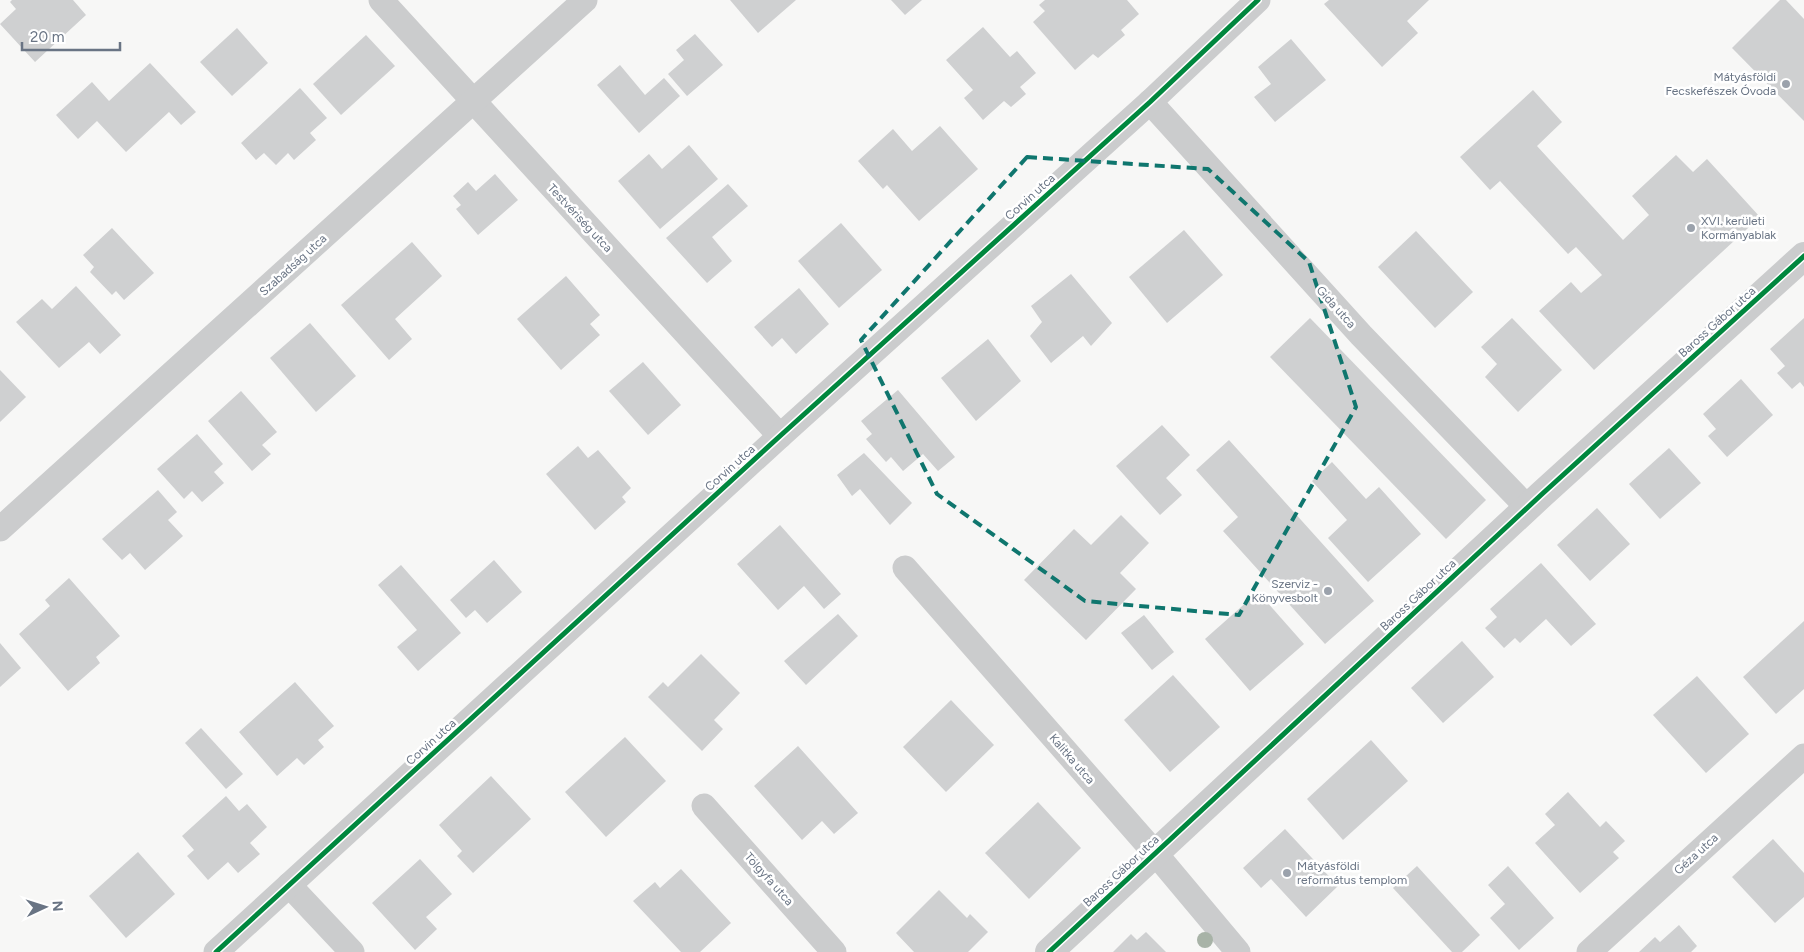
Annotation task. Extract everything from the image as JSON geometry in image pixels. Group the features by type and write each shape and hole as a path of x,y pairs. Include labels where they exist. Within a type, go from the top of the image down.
{"street":[{"name":"Testvériség utca","path":"381,0 780,436"},
{"name":"Szabadság utca","path":"0,529 585,0"},
{"name":"Corvin utca","path":"216,952 780,436 1150,102 1258,0"},
{"name":"Gida utca","path":"1150,102 1361,335 1527,507"},
{"name":"Baross Gábor utca","path":"1049,952 1527,507 1804,256"},
{"name":"Kalitka utca","path":"905,568 1155,853 1238,952"},
{"name":"Géza utca","path":"1589,952 1804,756"},
{"name":"Tölgyfa utca","path":"704,806 834,952"},
{"path":"290,885 352,952"}],"highlighted area":[{"path":"1027,157 1208,169 1309,262 1356,407 1239,615 1085,601 937,494 861,340"}],"building":[{"path":"12,0 73,0 86,15 35,62 0,24 16,9 10,2"},
{"path":"730,0 796,0 758,33"},
{"path":"891,0 922,0 905,15"},
{"path":"1045,0 1127,0 1139,14 1121,30 1125,35 1098,58 1093,54 1075,70 1033,22 1045,11 1039,5"},
{"path":"1329,0 1429,0 1407,21 1418,33 1382,67 1324,4"},
{"name":"Mátyásföldi Fecskefészek Óvoda","path":"1780,0 1786,0 1804,19 1804,121 1732,48"},
{"path":"983,27 1010,57 1017,51 1036,73 1020,87 1026,94 1011,107 1004,101 983,120 964,98 973,90 946,60"},
{"path":"237,28 268,63 232,96 200,62"},
{"path":"695,34 723,65 687,96 668,74 684,60 676,50"},
{"path":"366,35 395,66 341,115 313,84"},
{"path":"1291,39 1326,80 1275,122 1254,97 1271,84 1258,67"},
{"path":"150,63 196,112 181,125 169,112 126,152 97,121 78,139 56,115 92,82 109,101"},
{"path":"620,65 645,95 664,78 680,96 639,133 597,85"},
{"path":"300,88 327,118 310,133 316,140 294,160 288,153 276,165 264,153 256,160 241,143"},
{"name":"XVI. kerületi Kormányablak","path":"1533,90 1562,122 1537,146 1623,240 1649,215 1632,196 1676,155 1693,172 1707,159 1760,217 1594,370 1539,311 1571,282 1581,293 1602,275 1576,247 1568,254 1500,181 1490,190 1460,157"},
{"path":"940,126 978,169 919,221 887,185 883,189 858,161 893,129 912,151"},
{"path":"689,145 718,179 660,229 618,181 649,154 662,169"},
{"path":"495,174 518,200 478,235 456,209 461,205 453,196 468,182 476,191"},
{"path":"728,184 748,206 712,237 732,261 707,283 666,238"},
{"path":"841,223 882,270 839,308 798,261"},
{"path":"112,228 154,273 124,300 116,291 112,295 90,272 94,267 83,255"},
{"path":"1184,230 1223,275 1167,323 1129,277"},
{"path":"1416,231 1473,292 1435,328 1378,267"},
{"path":"412,242 442,276 395,319 412,339 389,360 341,305"},
{"path":"1071,274 1112,323 1091,346 1083,336 1051,363 1030,336 1042,322 1031,306"},
{"path":"566,276 600,315 590,324 600,335 561,370 517,319"},
{"path":"76,286 121,335 100,354 89,342 59,368 16,322 42,299 52,309"},
{"path":"799,288 829,324 796,354 782,338 772,347 754,327"},
{"path":"1310,318 1486,500 1446,539 1270,357"},
{"path":"1512,318 1562,370 1518,412 1485,377 1497,364 1481,347"},
{"path":"1804,318 1804,387 1800,382 1792,389 1777,373 1785,366 1770,349"},
{"path":"310,323 356,376 316,412 270,358"},
{"path":"988,339 1021,381 976,421 941,378"},
{"path":"643,362 681,405 648,435 609,391"},
{"path":"0,370 26,397 0,422"},
{"path":"1741,379 1773,415 1727,457 1708,436 1716,429 1703,414"},
{"path":"898,390 955,457 938,471 923,454 903,471 891,457 886,462 866,439 872,434 861,421"},
{"path":"241,391 277,432 262,445 271,454 252,471 208,421"},
{"path":"1162,425 1190,455 1166,478 1182,495 1160,515 1116,466"},
{"path":"197,434 223,464 214,472 224,483 202,502 192,491 184,499 157,469"},
{"path":"1229,440 1374,601 1325,644 1223,531 1238,517 1196,470"},
{"path":"578,446 588,458 598,450 631,488 622,497 626,502 595,530 546,474"},
{"path":"1669,448 1701,483 1660,519 1629,484"},
{"path":"864,453 912,503 890,525 860,489 852,496 837,475"},
{"path":"1332,462 1366,499 1379,487 1421,534 1368,582 1328,538 1347,520 1312,481"},
{"path":"158,490 177,512 168,520 183,536 145,570 130,553 122,560 102,539"},
{"path":"1597,508 1630,544 1590,581 1557,545"},
{"path":"1121,515 1149,543 1120,573 1136,589 1086,640 1024,580 1074,529 1091,545"},
{"path":"780,525 841,594 824,609 804,586 778,610 737,564"},
{"path":"494,560 522,592 487,623 475,610 466,618 450,600"},
{"path":"1541,563 1596,624 1571,646 1546,619 1520,643 1515,638 1504,648 1485,628 1497,617 1490,609"},
{"path":"401,565 461,633 418,671 397,647 417,630 378,585"},
{"path":"69,578 120,636 96,657 100,663 68,691 19,634 50,606 45,600"},
{"path":"1258,592 1304,644 1250,691 1205,639"},
{"path":"838,614 858,636 806,685 784,661"},
{"path":"1144,615 1174,652 1152,670 1121,633"},
{"path":"1804,621 1804,689 1776,714 1743,677"},
{"path":"1462,641 1494,677 1443,723 1411,688"},
{"path":"0,643 21,668 0,687"},
{"path":"701,654 740,693 714,720 723,729 702,751 648,697 663,682 668,687"},
{"path":"1173,675 1220,727 1170,772 1124,720"},
{"path":"1697,676 1749,734 1706,773 1653,715"},
{"path":"295,682 334,726 318,740 324,747 304,765 297,758 277,776 239,732"},
{"path":"951,700 994,745 946,792 903,747"},
{"path":"201,728 243,774 226,789 185,743"},
{"path":"625,737 666,781 606,837 565,792"},
{"path":"1371,740 1408,781 1343,840 1307,799"},
{"path":"798,746 858,813 834,834 822,821 802,840 754,786"},
{"path":"491,776 531,819 473,873 457,856 462,851 439,825"},
{"path":"1568,792 1600,827 1606,821 1625,841 1613,852 1619,858 1580,893 1535,843 1555,825 1545,814"},
{"path":"226,796 239,811 247,804 267,827 250,843 260,854 238,873 228,862 208,880 187,856 194,850 182,836"},
{"path":"1038,802 1081,848 1029,899 985,853"},
{"name":"Mátyásföldi református templom","path":"1285,829 1338,886 1306,917 1271,879 1261,888 1243,868"},
{"path":"1773,839 1804,873 1804,897 1775,923 1732,877"},
{"path":"138,852 175,894 126,938 89,896"},
{"path":"420,859 452,894 426,917 437,929 415,950 372,903"},
{"path":"1417,866 1480,935 1462,952 1452,952 1393,888"},
{"path":"1508,866 1554,918 1519,950 1490,918 1505,904 1488,885"},
{"path":"681,869 731,923 700,952 681,952 633,901 655,882 660,888"},
{"path":"939,890 967,918 970,914 988,932 968,952 914,952 896,933"},
{"path":"1679,925 1697,946 1691,952 1639,952 1655,937 1660,942"},
{"path":"1146,932 1166,952 1113,952 1131,934 1137,940"}],"cycle path":[{"path":"216,952 780,436 1150,102 1258,0"},
{"path":"1049,952 1541,495 1804,256"}],"place":[{"name":"Mátyásföldi Fecskefészek Óvoda","path":"1786,84"},
{"name":"XVI. kerületi Kormányablak","path":"1691,228"},
{"name":"Szerviz - Könyvesbolt","path":"1328,591"},
{"name":"Mátyásföldi református templom","path":"1287,873"}]}
